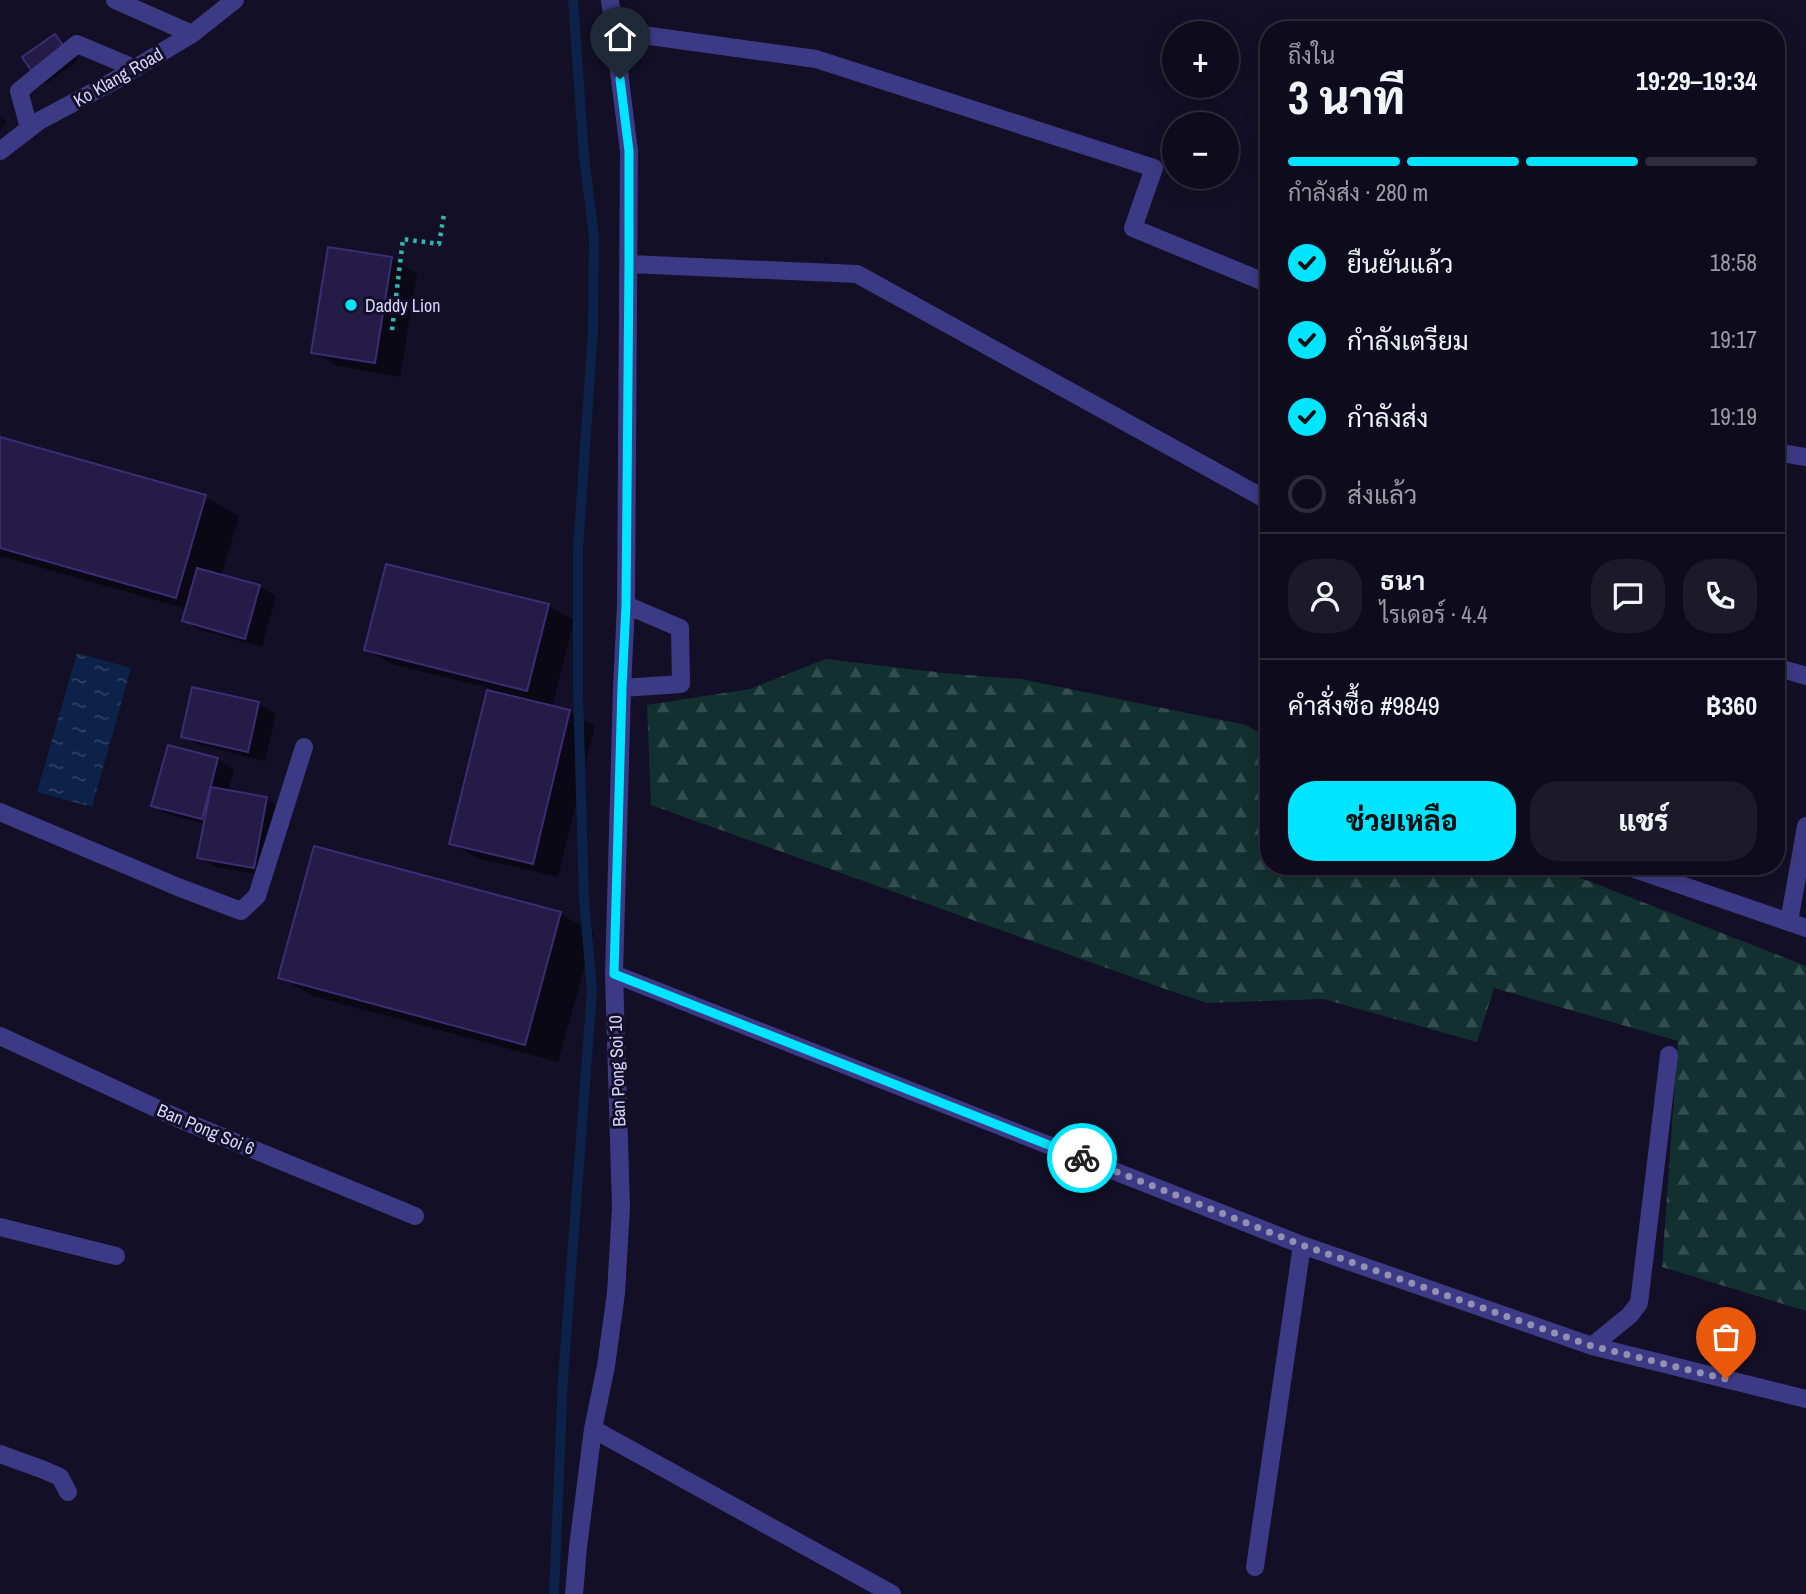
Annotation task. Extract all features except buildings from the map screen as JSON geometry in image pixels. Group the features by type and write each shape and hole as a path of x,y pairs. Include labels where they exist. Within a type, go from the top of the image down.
{"street":[{"path":"115,0 192,34"},
{"name":"Ko Klang Road","path":"0,151 29,128 192,34 235,0"},
{"name":"Ban Pong Soi 10","path":"574,1594 593,1429 606,1366 616,1293 621,1207 614,974 626,605 629,151 610,0"},
{"path":"614,31 816,59 1154,168 1133,228 1260,280"},
{"path":"29,128 19,91 77,44 134,68"},
{"path":"629,264 857,274 1260,496"},
{"path":"1785,454 1806,457"},
{"path":"622,688 681,684 680,628 626,605"},
{"path":"1785,670 1806,676"},
{"path":"0,812 241,911 257,896 304,747"},
{"path":"1788,922 1806,827"},
{"path":"1652,875 1806,928"},
{"path":"614,974 1302,1245 1592,1346 1806,1399"},
{"name":"Ban Pong Soi 6","path":"0,1036 184,1121 415,1216"},
{"path":"1592,1346 1630,1315 1639,1303 1669,1055"},
{"path":"0,1227 116,1255"},
{"path":"1255,1567 1302,1245"},
{"path":"593,1429 892,1594"},
{"path":"0,1454 60,1477 68,1492"}],"path":[{"path":"393,330 403,239 439,244 443,214"}],"green space":[{"path":"825,659 1021,679 1246,725 1260,733 1260,875 1573,875 1806,966 1806,1311 1662,1267 1678,1041 1494,988 1477,1042 1323,999 1207,1003 651,805 647,705 750,689"}],"water":[{"path":"77,653 131,668 92,807 37,792"}],"waterway":[{"path":"554,1594 563,1378 592,990 584,899 578,691 578,549 593,330 594,237 584,157 573,0"}],"way so far":[{"path":"1082,1158 1302,1245 1592,1346 1726,1379"}],"place":[{"name":"Daddy Lion","path":"351,305"}],"route":[{"path":"620,79 629,151 629,264 626,605 614,974 1082,1158"}]}
